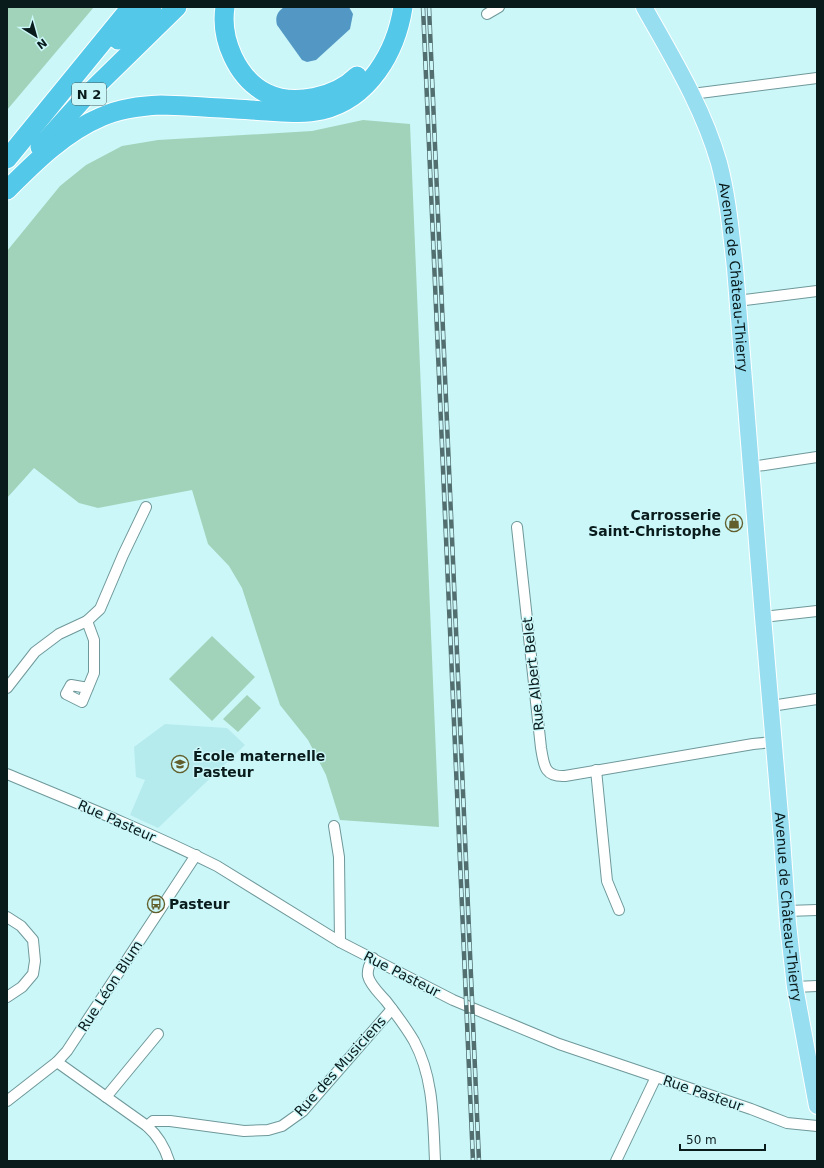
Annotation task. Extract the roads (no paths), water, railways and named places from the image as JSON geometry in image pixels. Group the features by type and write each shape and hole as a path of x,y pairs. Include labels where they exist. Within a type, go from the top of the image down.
{"highway":[{"path":"39,121 131,7"},
{"name":"N 2","path":"7,159 39,121 114,43 152,7"},
{"name":"N 2","path":"7,187 86,96 177,7"},
{"path":"225,7 224,24 228,44 231,53 244,73 252,83 267,94 298,99 333,93 365,69 387,32 394,7"},
{"path":"7,190 42,157 62,141 89,123 114,112 143,106 161,105 277,112 313,112 341,104 370,81 379,70 393,46 404,7"}],"main road":[{"name":"Avenue de Château-Thierry","path":"644,7 692,94 708,133 718,162 730,217 787,911 795,987 817,1106"}],"street":[{"path":"487,14 499,7"},
{"path":"692,94 817,78"},
{"path":"737,302 817,291"},
{"path":"751,467 817,457"},
{"path":"7,688 35,652 59,634 87,621 100,609 123,555 146,507"},
{"name":"Rue Albert Belet","path":"517,527 540,740 544,764 547,771 557,776 753,744 774,742"},
{"path":"763,617 817,611"},
{"path":"87,621 94,640 94,673 88,688"},
{"path":"770,706 817,699"},
{"path":"596,770 607,881 618,910"},
{"name":"Rue Pasteur","path":"7,774 217,866 340,942 453,1000 487,1015 559,1044 751,1109 787,1123 817,1126"},
{"path":"334,826 339,857 340,942"},
{"name":"Rue Léon Blum","path":"7,1101 57,1062 67,1051 196,856"},
{"path":"787,911 817,910"},
{"path":"7,917 21,926 33,940 35,961 33,974 22,987 7,996"},
{"path":"373,958 370,963 368,977 414,1041 424,1064 428,1079 432,1109 435,1161"},
{"path":"795,987 817,986"},
{"name":"Rue des Musiciens","path":"147,1126 153,1121 170,1121 244,1131 268,1130 282,1126 303,1111 392,1009"},
{"path":"106,1097 158,1034"},
{"path":"57,1062 147,1126 161,1143 169,1161"},
{"path":"616,1161 656,1077"}],"water":[{"path":"284,7 349,7 353,14 350,29 316,60 307,62 302,60 277,25 277,15"}],"railway":[{"path":"423,7 473,1161"},
{"path":"429,7 479,1161"}],"place":[{"name":"Carrosserie Saint-Christophe","path":"734,523"},
{"name":"École maternelle Pasteur","path":"180,764"},
{"name":"Pasteur","path":"156,904"}]}
